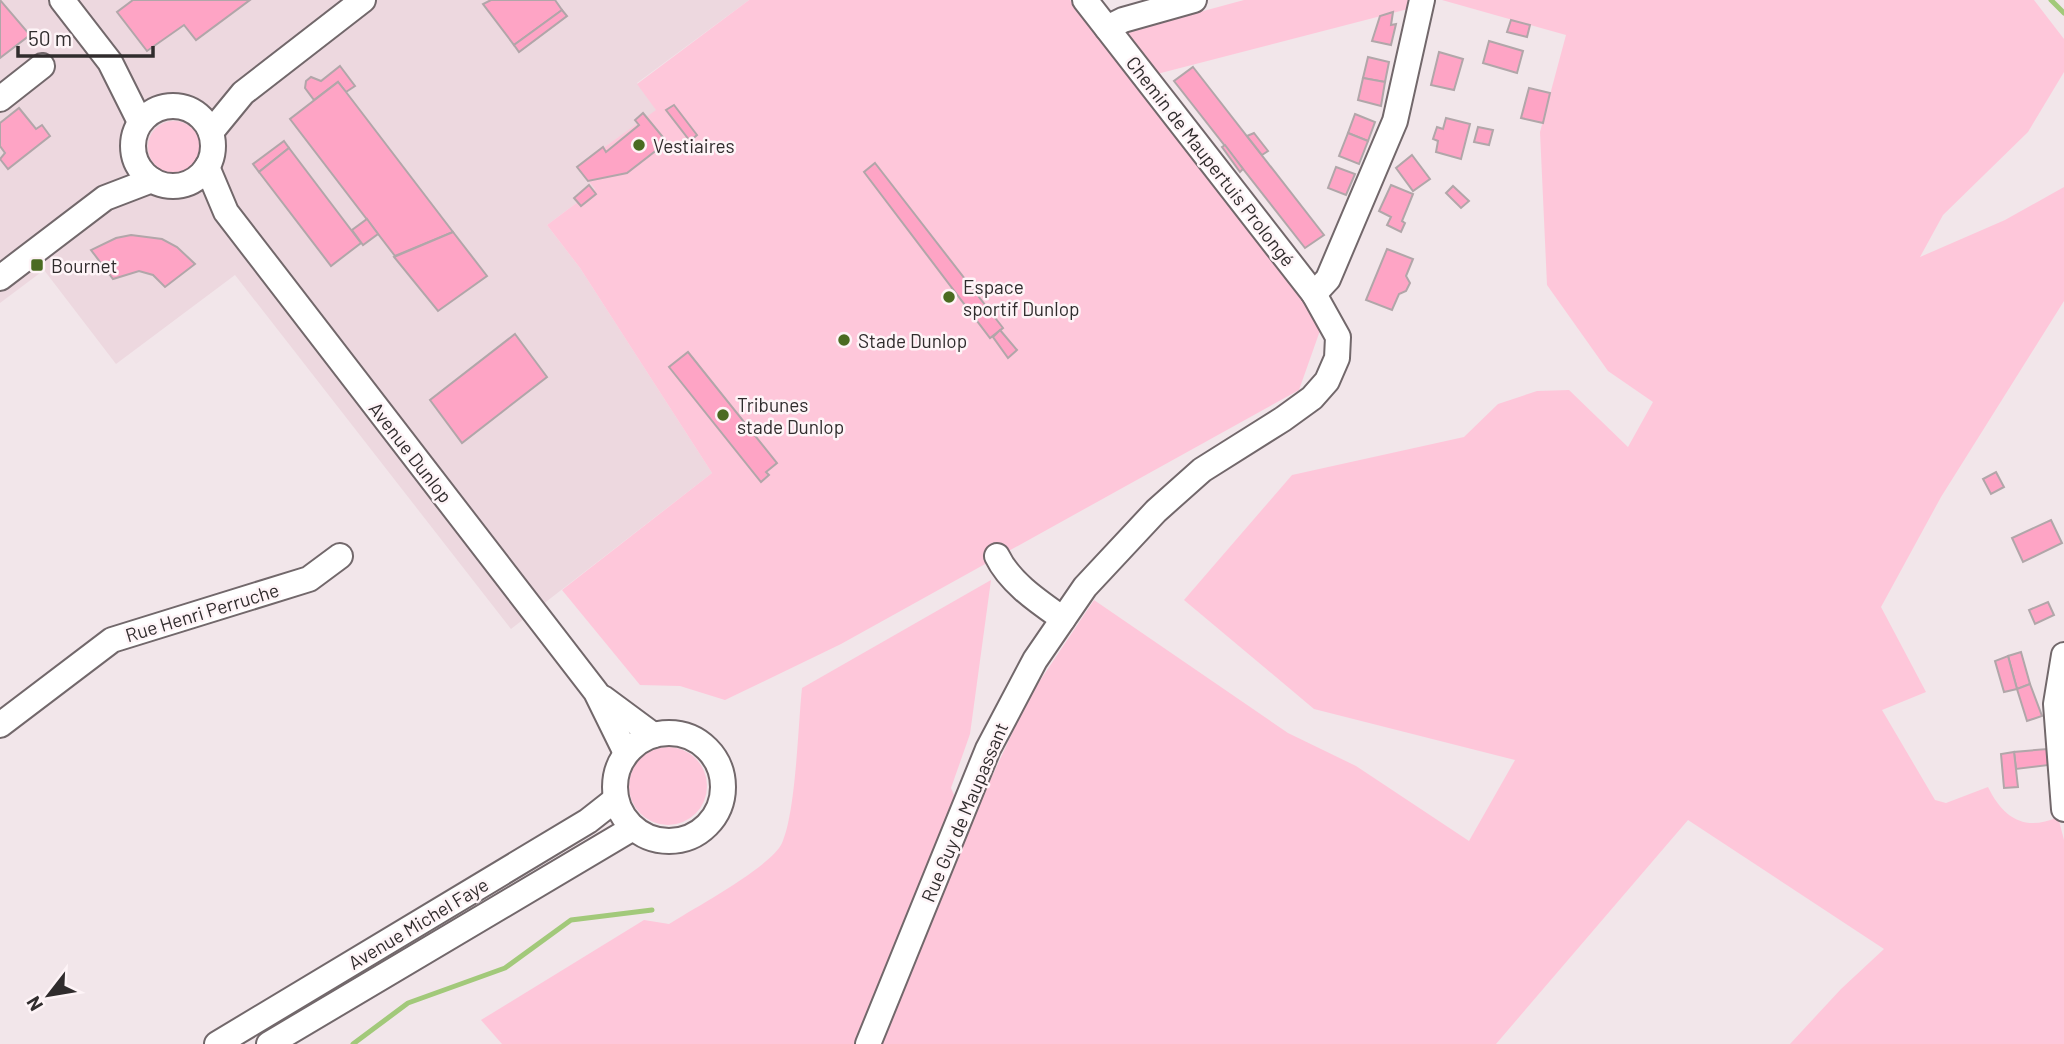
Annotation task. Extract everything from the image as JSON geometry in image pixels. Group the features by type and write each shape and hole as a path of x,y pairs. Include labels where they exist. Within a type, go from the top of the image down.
{"street":[{"path":"62,0 110,62 161,107"},
{"path":"211,132 243,93 363,0"},
{"name":"Chemin de Maupertuis Prolongé","path":"1085,0 1314,294"},
{"path":"1107,28 1123,20 1194,0"},
{"path":"1314,294 1328,279 1391,133 1422,0"},
{"path":"110,62 140,122"},
{"path":"0,99 42,66"},
{"path":"196,112 243,93"},
{"path":"0,278 104,198 152,180 182,185 192,181 208,167 213,144 211,132 196,112 185,107 161,107 140,122 135,131 133,153 137,164 152,180"},
{"path":"104,198 133,153"},
{"name":"Avenue Dunlop","path":"208,167 226,212 596,692 626,753"},
{"name":"Avenue Dunlop","path":"182,185 226,212"},
{"name":"Rue Guy de Maupassant","path":"868,1044 988,749 1035,660 1085,587 1156,511 1202,470 1283,419 1312,398 1327,381 1337,358 1338,337 1314,294"},
{"name":"Rue Henri Perruche","path":"0,725 112,640 309,579 340,555"},
{"path":"997,555 1007,571 1035,599 1063,619"},
{"path":"2064,655 2056,704 2064,809"},
{"name":"Avenue Dunlop","path":"596,692 653,735"},
{"path":"653,735 681,735 706,747 717,762 723,780 722,799 715,817 702,831 686,839 658,840 632,828 616,799 616,775 626,753 653,735"},
{"name":"Avenue Michel Faye","path":"217,1044 588,821 616,799"},
{"name":"Avenue Michel Faye","path":"269,1044 632,828"}],"shaded area":[{"path":"0,0 749,0 637,83 657,110 577,167 595,189 547,225 580,268 712,473 511,629 235,275 116,364 44,270 0,303"},
{"name":"Espace sportif Dunlop","path":"749,0 1070,0 1322,325 1299,390 841,644 725,700 680,686 640,685 562,590 712,473 580,268 547,225 595,189 577,167 656,110 637,84"},
{"path":"1244,0 1409,0 1408,9 1157,74 1126,32"},
{"path":"1442,0 2034,0 2064,39 2064,72 2028,132 1943,215 1920,257 2005,220 2064,187 2064,301 1941,497 1881,607 1926,692 1882,710 1935,800 1946,803 1988,787 2001,807 2016,819 2035,823 2058,817 2064,840 2064,1044 1790,1044 1841,989 1884,949 1688,820 1496,1044 502,1044 481,1020 644,920 669,924 748,875 775,853 787,829 790,811 802,688 991,580 970,734 951,788 968,828 1029,697 1094,600 1288,733 1356,766 1469,841 1515,760 1314,709 1184,600 1292,475 1464,437 1498,404 1537,391 1569,390 1628,447 1653,402 1608,371 1547,285 1540,132 1566,35"},
{"path":"174,121 184,123 192,129 198,137 198,157 192,165 184,171 174,173 164,171 156,165 150,157 148,147 150,137 156,129 164,123"},
{"path":"660,747 676,747 690,753 701,764 707,778 707,794 701,808 690,819 676,825 660,825 646,819 635,808 629,794 629,778 635,764 646,753"}],"building":[{"path":"0,0 30,35 0,58"},
{"path":"133,0 250,0 196,40 184,25 147,51 117,12"},
{"path":"491,0 555,0 562,10 514,45 483,4"},
{"path":"562,10 567,16 519,52 514,45"},
{"path":"1393,12 1391,25 1396,24 1391,45 1372,41 1380,16"},
{"path":"1511,20 1530,25 1527,37 1507,32"},
{"path":"1489,41 1523,51 1517,73 1483,63"},
{"path":"1439,52 1463,59 1454,90 1431,85"},
{"path":"1368,57 1389,62 1385,82 1363,78"},
{"path":"340,66 355,86 346,92 338,82 314,100 305,88 306,81 311,77 321,81"},
{"path":"1193,67 1324,235 1305,248 1174,81"},
{"path":"1363,78 1385,82 1381,106 1358,100"},
{"path":"338,82 453,232 395,256 290,119"},
{"path":"1529,88 1550,93 1543,123 1521,118"},
{"path":"674,105 697,135 690,141 666,110"},
{"path":"19,108 36,129 42,125 50,136 8,169 0,159 5,153 0,146 0,123"},
{"name":"Vestiaires","path":"643,113 667,142 627,173 588,181 577,167 603,147 606,152 639,125 635,120"},
{"path":"1355,114 1375,122 1368,141 1348,133"},
{"path":"1446,118 1470,124 1461,159 1436,152 1438,141 1433,139 1437,127 1443,129"},
{"path":"1478,127 1493,130 1489,145 1474,142"},
{"path":"1254,133 1268,151 1262,155 1247,136"},
{"path":"1348,133 1368,141 1359,164 1339,156"},
{"path":"284,141 289,148 259,172 253,164"},
{"path":"1225,145 1243,169 1240,172 1222,147"},
{"path":"289,148 361,243 331,266 259,172"},
{"path":"1412,155 1430,179 1413,191 1396,168"},
{"path":"875,163 1003,328 990,338 864,172"},
{"path":"1336,167 1355,174 1346,195 1328,188"},
{"path":"589,185 596,194 581,206 574,198"},
{"path":"1391,185 1413,194 1402,221 1405,223 1401,232 1387,225 1391,217 1379,211"},
{"path":"1453,186 1469,201 1461,208 1446,193"},
{"path":"367,219 378,234 363,245 352,230"},
{"path":"453,232 487,276 438,311 394,257"},
{"path":"131,235 162,239 177,247 195,264 165,287 153,275 139,271 113,279 91,250 116,238"},
{"path":"1387,249 1413,259 1406,276 1410,283 1406,291 1399,294 1392,310 1366,300"},
{"path":"1000,330 1017,350 1008,358 993,337"},
{"path":"515,334 547,377 462,443 430,400"},
{"name":"Tribunes stade Dunlop","path":"688,352 777,463 766,472 769,475 761,482 669,367"},
{"path":"1996,472 2004,487 1991,494 1983,479"},
{"path":"2051,520 2062,543 2023,562 2012,538"},
{"path":"2048,602 2054,615 2035,624 2029,610"},
{"path":"2021,652 2030,684 2017,689 2008,656"},
{"path":"2008,656 2017,689 2004,692 1995,661"},
{"path":"2030,684 2042,716 2027,721 2017,689"},
{"path":"2047,749 2049,765 2016,769 2014,752"},
{"path":"2014,752 2018,787 2004,788 2001,754"}],"waterway":[{"path":"2051,0 2064,13"},
{"path":"353,1044 408,1003 505,968 571,920 652,910"}],"place":[{"name":"Vestiaires","path":"639,145"},
{"name":"Bournet","path":"37,265"},
{"name":"Espace sportif Dunlop","path":"949,297"},
{"name":"Stade Dunlop","path":"844,340"},
{"name":"Tribunes stade Dunlop","path":"723,415"}]}
